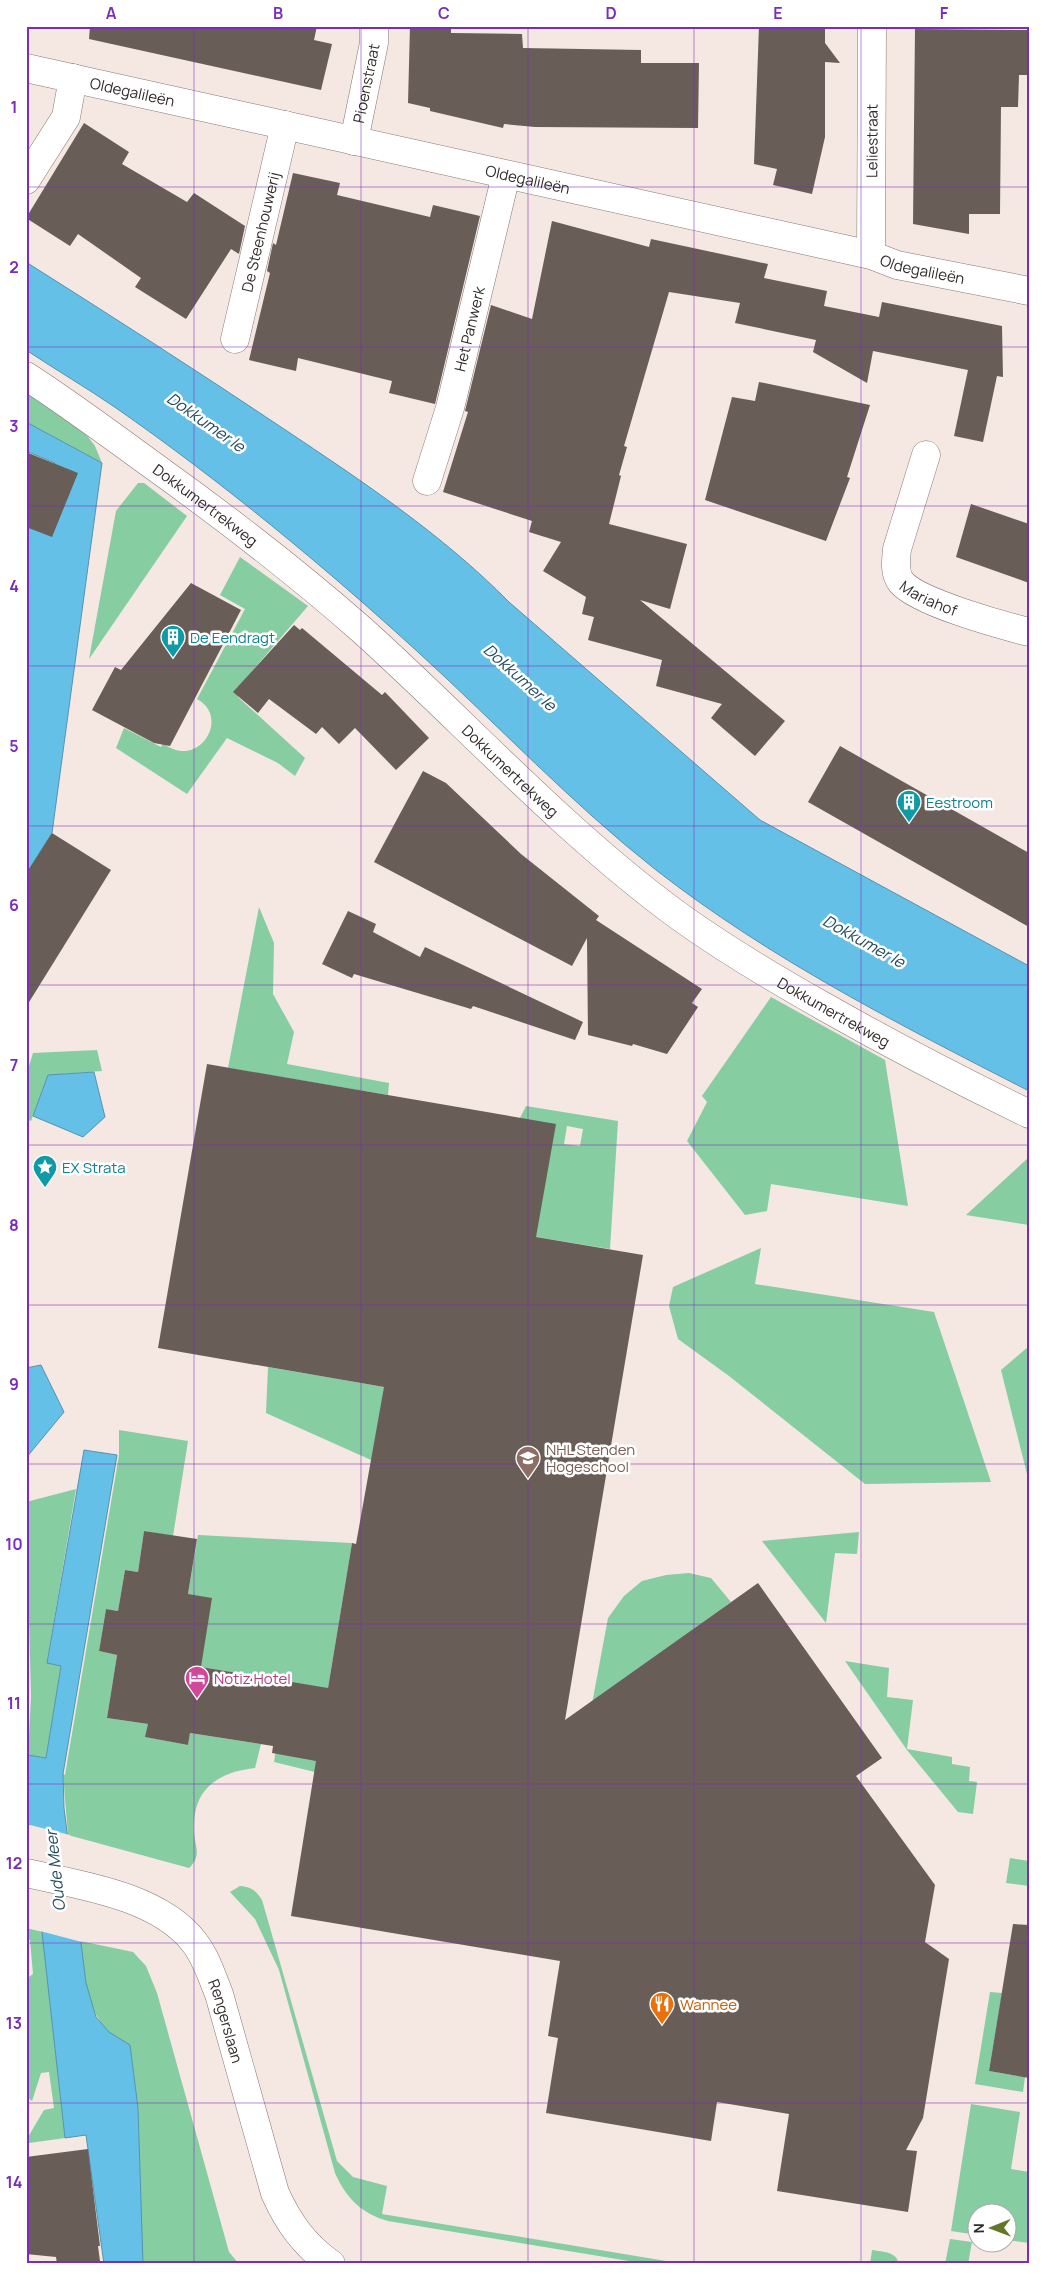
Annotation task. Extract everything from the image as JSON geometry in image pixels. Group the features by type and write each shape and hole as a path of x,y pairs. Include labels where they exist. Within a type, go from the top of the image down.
{"street":[{"name":"Pioenstraat","path":"354,141 374,42 374,26"},
{"name":"Leliestraat","path":"871,255 872,26"},
{"name":"Oldegalileën","path":"26,68 871,255 897,265 1029,291"},
{"path":"26,180 66,117 73,78"},
{"name":"De Steenhouwerij","path":"235,339 285,126"},
{"name":"Het Panwerk","path":"427,481 450,408 506,175"},
{"name":"Dokkumertrekweg","path":"26,376 104,428 213,509 354,624 604,857 665,906 722,946 788,986 968,1084 1029,1114"},
{"name":"Mariahof","path":"926,455 897,549 895,564 899,581 912,593 994,623 1029,632"},
{"name":"Rengerslaan","path":"27,1873 132,1899 156,1910 177,1925 194,1942 206,1963 219,1994 275,2193 286,2217 301,2238 331,2264"}],"green space":[{"path":"26,393 82,429 95,446 102,463 26,422"},
{"path":"138,483 144,483 187,516 89,659 116,511"},
{"path":"240,557 308,606 247,677 238,697 305,758 295,776 278,763 227,738 187,794 116,748 124,728 161,747 163,743 176,750 188,751 206,739 211,729 211,718 207,707 197,699 245,609 220,595"},
{"path":"259,907 274,943 273,994 294,1032 287,1064 389,1083 388,1095 228,1068"},
{"path":"771,997 885,1060 908,1206 771,1184 767,1211 745,1215 687,1141 707,1102 702,1096"},
{"path":"97,1050 102,1071 48,1075 31,1121 26,1119 26,1076 33,1053"},
{"path":"526,1106 618,1121 610,1249 536,1237 520,1118","holes":["567,1126 583,1129 580,1146 564,1144"]},
{"path":"1029,1157 1029,1225 966,1215"},
{"path":"761,1248 755,1284 934,1312 991,1482 865,1484 729,1376 678,1339 669,1306 673,1287"},
{"path":"1029,1346 1029,1482 1001,1370"},
{"path":"268,1367 384,1387 381,1461 371,1460 266,1413"},
{"path":"119,1430 188,1441 173,1536 144,1531 138,1572 125,1570 118,1611 106,1609 99,1651 117,1655 107,1718 148,1724 146,1737 188,1745 190,1733 261,1744 255,1768 230,1773 220,1778 203,1793 195,1815 194,1835 197,1854 196,1859 189,1868 68,1835 63,1774 65,1775 119,1455"},
{"path":"76,1489 47,1662 61,1665 46,1758 28,1755 31,1697 26,1502"},
{"path":"859,1532 857,1554 835,1553 826,1623 762,1541"},
{"path":"198,1535 352,1543 325,1706 287,1681 188,1665 188,1594"},
{"path":"689,1573 711,1578 731,1602 625,1678 589,1720 608,1618 624,1596 642,1581 666,1575"},
{"path":"845,1661 889,1668 887,1697 913,1700 907,1749 952,1757 952,1764 970,1767 969,1781 977,1782 973,1814 958,1812 907,1750"},
{"path":"281,1718 323,1725 315,1772 274,1762"},
{"path":"1010,1858 1029,1861 1029,1886 1006,1883"},
{"path":"240,1886 253,1890 262,1900 337,2161 353,2177 387,2186 382,2214 684,2264 647,2264 388,2221 370,2214 356,2204 344,2190 335,2173 279,1970 255,1919 230,1892"},
{"path":"26,1928 43,1932 65,2138 29,2143 28,2137 44,2110 54,2108 49,2072 41,2073 32,2101 26,2096 26,1979 33,1974 30,1940 26,1939"},
{"path":"80,1941 133,1952 146,1966 157,1993 229,2252 239,2264 142,2263 138,2108 130,2045 107,2030 94,2011 87,1988"},
{"path":"990,1992 1002,1993 989,2071 1025,2077 1023,2092 975,2084"},
{"path":"971,2104 1020,2112 1011,2169 1029,2172 1029,2243 1018,2241 1018,2202 968,2202 968,2234 951,2231"},
{"path":"950,2239 968,2241 968,2252 970,2252 968,2264 945,2264"},
{"path":"872,2250 892,2254 899,2264 870,2264"}],"water":[{"name":"Dokkumer Ie","path":"26,262 252,408 401,510 484,577 509,602 760,820 1029,966 1029,1091 884,1016 790,962 699,902 625,845 419,653 272,526 155,436 26,350"},
{"path":"26,422 102,463 52,833 26,874 26,510 55,463 26,451"},
{"path":"94,1072 105,1117 83,1137 33,1116 48,1075"},
{"path":"41,1365 64,1412 26,1458 26,1368"},
{"name":"Oude Meer","path":"84,1450 117,1455 63,1774 64,1808 86,1983 96,2017 109,2032 130,2045 138,2108 143,2264 104,2264 86,2135 65,2138 30,1825 26,1824 28,1755 46,1758 61,1666 47,1663"}],"pier":[{"path":"26,1824 70,1835 82,1942 40,1931"}],"building":[{"path":"90,26 317,26 314,40 332,44 321,90 89,39"},
{"path":"410,26 451,26 451,33 522,34 523,48 641,50 641,63 699,63 698,128 535,127 504,124 503,128 430,111 430,108 408,103"},
{"path":"759,26 825,26 825,43 840,63 825,62 825,137 812,194 773,185 777,169 754,164"},
{"path":"915,29 1028,30 1027,75 1019,75 1018,107 1001,107 1000,214 969,214 969,234 913,224"},
{"path":"84,123 129,152 122,164 187,202 194,193 245,226 239,254 231,249 186,319 135,287 141,278 78,234 70,246 26,218"},
{"path":"293,173 340,183 337,195 430,217 433,205 480,216 435,404 389,393 392,381 298,358 296,371 249,360 270,273 267,271 273,243 276,245"},
{"path":"552,221 649,247 651,239 768,264 764,278 827,291 824,306 879,317 882,302 1002,326 1003,377 997,376 983,442 954,436 968,370 873,351 867,383 813,352 816,340 735,323 740,303 669,292 624,446 627,447 609,524 687,544 670,609 640,600 785,721 755,756 711,718 722,704 656,686 662,660 588,640 594,617 582,614 586,597 543,571 561,542 529,532 532,521 443,492 468,412 465,411 491,305 532,319"},
{"path":"759,382 870,405 847,477 850,478 826,541 705,500 732,397 755,401"},
{"path":"26,452 78,473 52,537 26,527"},
{"path":"971,504 1029,524 1029,583 956,557"},
{"name":"De Eendragt","path":"191,583 241,610 170,746 154,743 92,710 115,667 121,670"},
{"path":"294,625 300,630 302,628 382,695 385,692 429,738 396,770 355,728 339,744 322,727 316,734 269,699 258,713 233,692"},
{"name":"Eestroom","path":"840,746 1029,853 1029,927 808,802"},
{"path":"423,771 446,783 521,854 599,916 596,920 702,989 692,1003 698,1007 667,1054 633,1044 632,1046 588,1035 587,938 572,966 374,862"},
{"path":"52,833 111,870 26,1007 26,874"},
{"path":"348,911 376,924 373,932 420,957 425,947 583,1022 575,1040 473,1006 471,1009 354,974 352,978 322,964"},
{"path":"207,1064 556,1124 536,1237 643,1255 565,1720 758,1583 882,1758 856,1776 935,1885 925,1942 949,1959 923,2118 906,2150 917,2151 908,2212 777,2191 789,2114 717,2102 711,2141 546,2113 558,2038 548,2036 560,1961 291,1916 316,1761 272,1753 273,1746 190,1733 188,1745 145,1737 148,1724 107,1718 117,1655 99,1651 106,1609 118,1611 125,1570 138,1572 144,1531 197,1539 188,1594 212,1598 201,1667 328,1688 352,1543 356,1544 384,1387 158,1348"},
{"path":"1013,1924 1029,1925 1029,2078 989,2071"},
{"path":"88,2149 100,2246 98,2246 100,2261 57,2264 56,2257 26,2254 26,2157"}],"place":[{"name":"De Eendragt","path":"173,658"},
{"name":"Eestroom","path":"909,823"},
{"name":"EX Strata","path":"45,1188"},
{"name":"NHL Stenden Hogeschool","path":"528,1479"},
{"name":"Notiz Hotel","path":"197,1699"},
{"name":"Wannee","path":"662,2025"}]}
